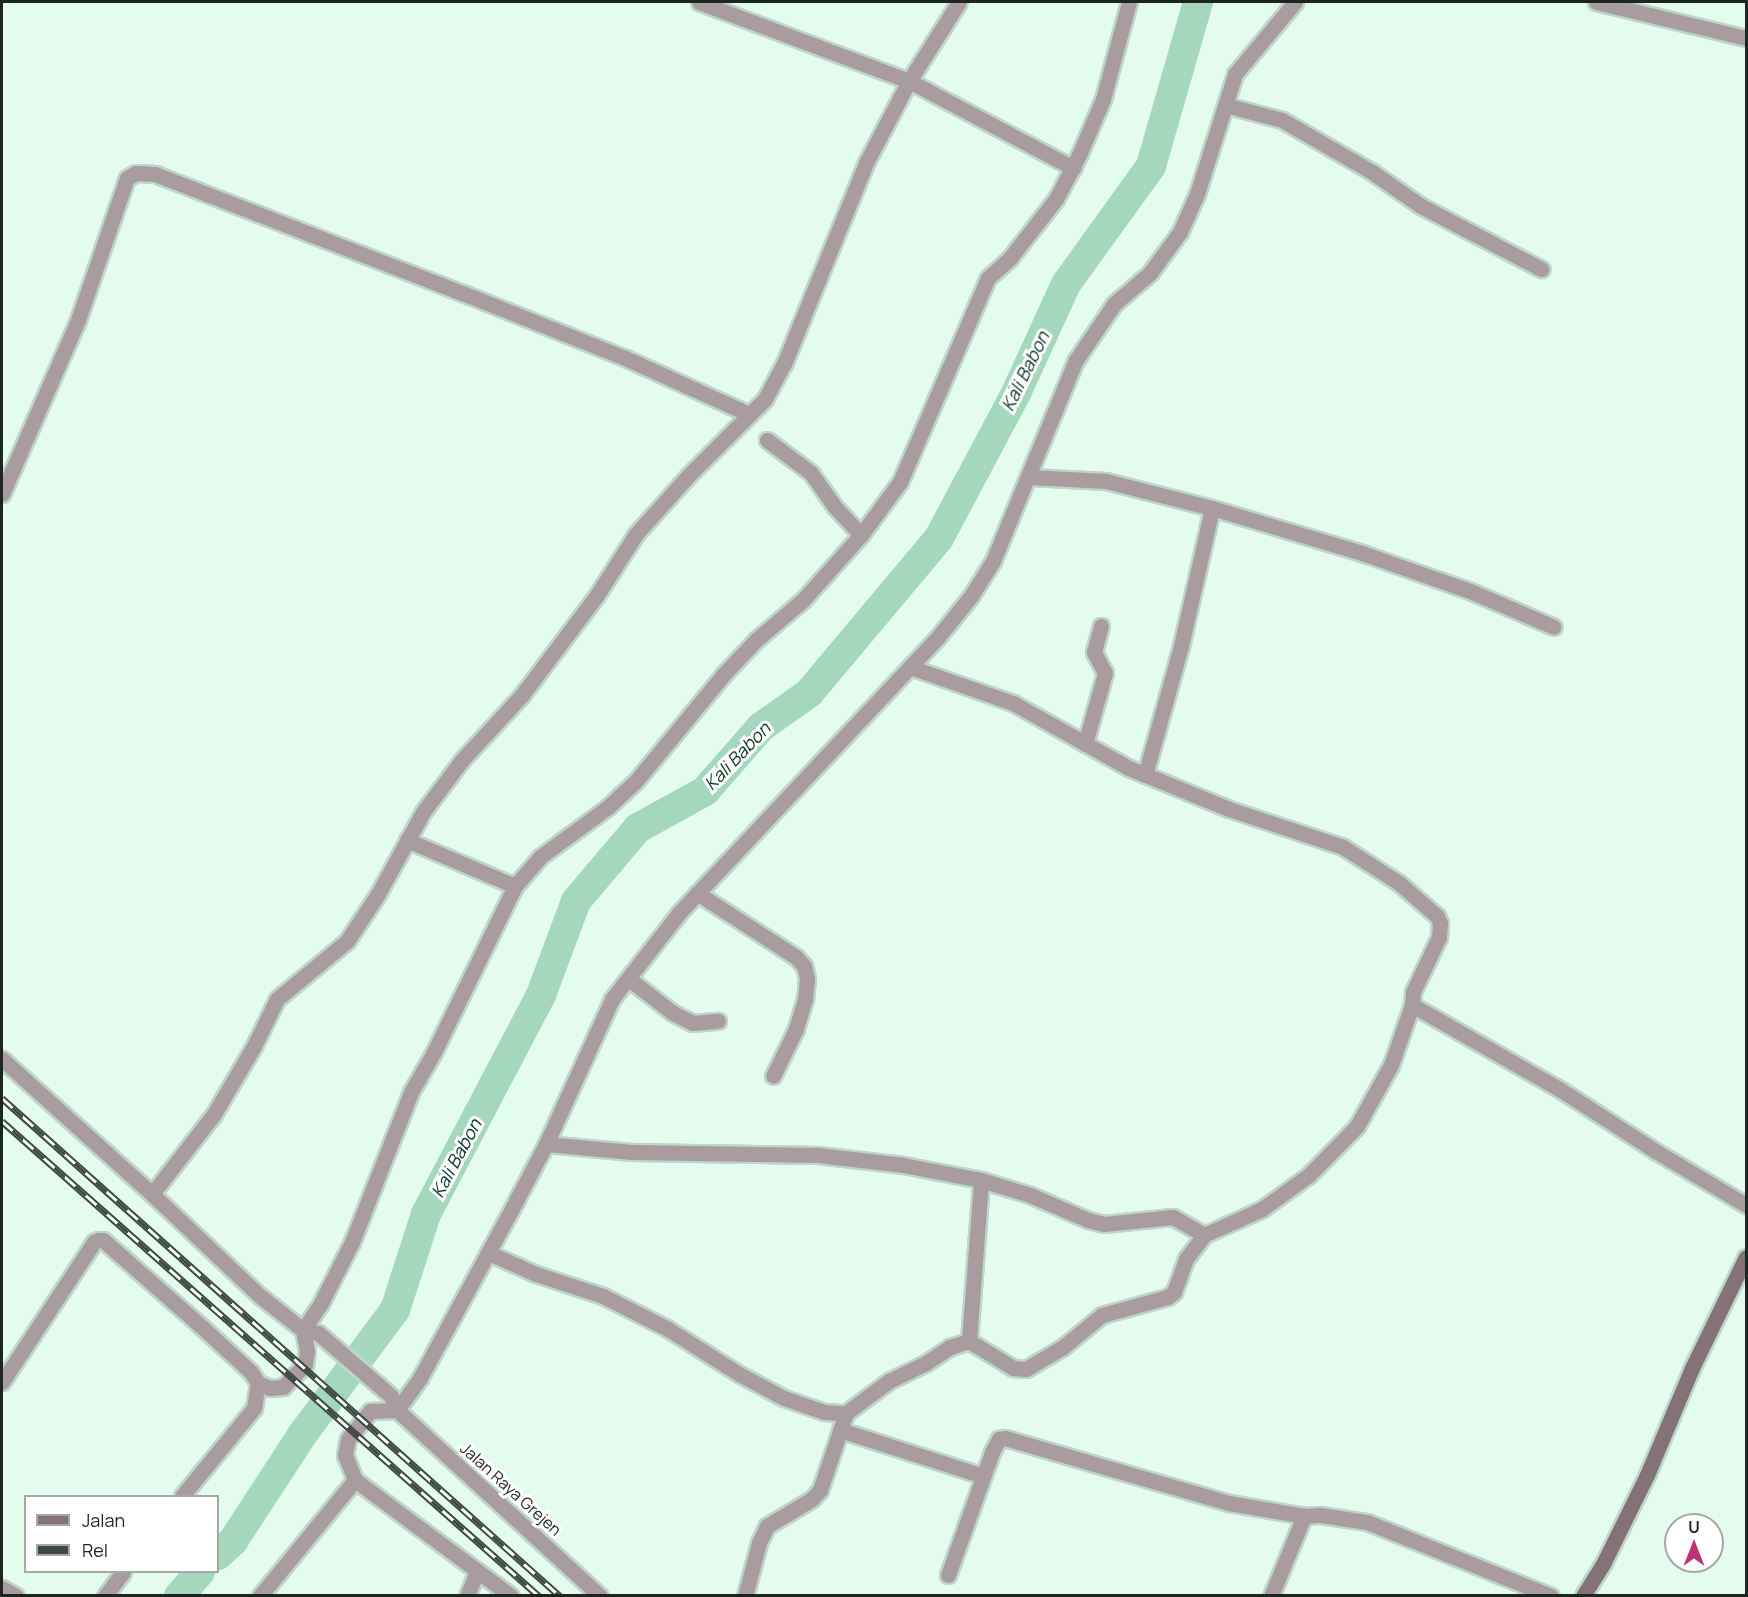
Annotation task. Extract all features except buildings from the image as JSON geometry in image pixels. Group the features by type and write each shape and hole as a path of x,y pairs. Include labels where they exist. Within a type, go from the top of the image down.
{"street":[{"path":"699,2 909,81 1073,168"},
{"path":"152,1194 214,1114 254,1046 277,999 347,941 378,894 423,812 462,760 522,695 597,595 636,534 748,414 765,399 784,364 867,161 909,81 959,2"},
{"path":"2,1382 94,1242 103,1240 243,1364 258,1383 270,1388 283,1387 304,1364 307,1351 303,1330 320,1305 352,1242 411,1092 434,1052 515,886 540,857 608,807 636,781 723,675 756,639 803,600 861,535 900,482 988,278 1010,258 1056,199 1073,168 1103,99 1129,2"},
{"path":"397,1410 420,1378 489,1253 546,1144 612,999 697,893 910,668 971,596 993,561 1076,360 1114,304 1150,273 1180,232 1197,194 1235,74 1295,2"},
{"path":"1596,2 1746,38"},
{"path":"1225,105 1282,120 1372,172 1421,206 1541,269"},
{"path":"2,494 78,320 127,178 136,173 155,174 465,294 625,358 748,414"},
{"path":"767,441 811,473 835,507 861,535"},
{"path":"1029,477 1107,481 1212,508 1394,564 1470,591 1554,627"},
{"path":"1145,775 1178,657 1212,508"},
{"path":"1085,744 1105,673 1094,652 1101,626"},
{"path":"745,1596 759,1543 767,1526 812,1500 820,1490 846,1413 889,1381 926,1363 950,1347 969,1341 1013,1368 1026,1369 1063,1347 1102,1315 1168,1297 1174,1292 1186,1258 1204,1235 1262,1209 1309,1175 1357,1126 1391,1065 1412,1005 1413,992 1439,937 1440,923 1437,916 1399,883 1343,847 1229,809 1145,775 1013,703 910,668"},
{"path":"407,840 515,886"},
{"path":"697,893 796,957 804,966 807,978 805,999 796,1029 773,1076"},
{"path":"628,979 673,1013 693,1023 718,1021"},
{"path":"1412,1005 1561,1090 1657,1152 1746,1205"},
{"path":"2,1059 152,1194 260,1296 303,1330 318,1333 390,1396 397,1410"},
{"path":"546,1144 632,1152 818,1155 903,1165 981,1180 1030,1195 1088,1220 1104,1224 1173,1217 1204,1235"},
{"path":"969,1341 981,1180"},
{"path":"489,1253 536,1274 603,1296 668,1329 739,1374 784,1398 824,1412 846,1413"},
{"path":"1583,1596 1604,1562 1642,1485 1681,1400 1692,1368 1746,1257"},
{"path":"184,1495 254,1408 258,1383"},
{"path":"397,1410 370,1412 348,1439 345,1455 355,1480 511,1596"},
{"name":"Jalan Raya Grejen","path":"397,1410 600,1596"},
{"path":"840,1430 983,1476"},
{"path":"948,1575 995,1444 1001,1438 1008,1438 1230,1503 1304,1516 1367,1522 1551,1596"},
{"path":"260,1596 355,1480"},
{"path":"1271,1596 1304,1516"},
{"path":"467,1596 477,1571"},
{"path":"105,1596 122,1573"},
{"path":"2,1588 16,1596"}],"waterway":[{"name":"Kali Babon","path":"219,1554 233,1541 302,1435 395,1310 426,1214 541,995 576,901 638,828 705,791 761,727 809,693 939,538 1017,391 1066,284 1151,166 1198,2"},
{"name":"Kali Babon","path":"179,1596 199,1573"}],"railway":[{"path":"2,1098 560,1596"},
{"path":"2,1121 539,1596"}]}
